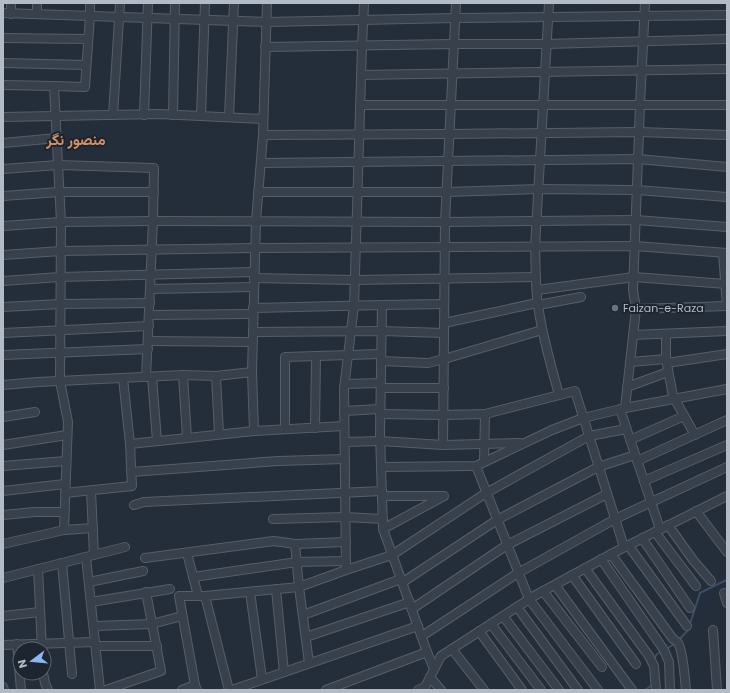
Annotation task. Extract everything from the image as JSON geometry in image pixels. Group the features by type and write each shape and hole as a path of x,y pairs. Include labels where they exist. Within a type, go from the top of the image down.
{"street":[{"path":"11,3 7,14 267,22 727,15"},
{"path":"37,3 37,14"},
{"path":"3,85 85,87 90,3"},
{"path":"113,115 120,3"},
{"path":"144,115 148,3"},
{"path":"172,115 175,3"},
{"path":"201,116 205,3"},
{"path":"229,117 234,3"},
{"path":"254,431 252,342 254,275 256,221 263,135 267,3"},
{"path":"346,570 344,411 345,384 354,306 364,3"},
{"path":"443,445 445,222 456,3"},
{"path":"549,3 535,247 538,304 542,330 560,395"},
{"path":"645,3 633,290 636,309 627,387 622,409 626,429 651,502 658,530 696,586"},
{"path":"3,38 88,40"},
{"path":"266,47 546,44 727,40"},
{"path":"3,62 86,65"},
{"path":"361,75 727,69"},
{"path":"54,86 61,222 60,381 68,422 64,530"},
{"path":"360,105 727,105"},
{"path":"3,117 172,115 263,119"},
{"path":"263,135 542,134 639,132 727,135"},
{"path":"3,143 57,138"},
{"path":"261,163 638,159 727,167"},
{"path":"3,169 58,165 154,168 154,221 148,345 149,377 157,441"},
{"path":"258,192 446,192 539,189 637,190 727,197"},
{"path":"3,196 59,192 154,192"},
{"path":"3,226 61,222 154,221 445,222 636,220 727,227"},
{"path":"3,255 61,251 152,249 635,246 725,253 727,306 636,309"},
{"path":"3,281 60,276 151,274 254,275 354,280 536,277"},
{"path":"537,290 634,277 726,284"},
{"path":"150,289 254,287"},
{"path":"444,323 581,297"},
{"path":"3,307 60,304 150,303"},
{"path":"149,315 354,306 444,304"},
{"path":"382,305 380,441 383,529 434,669"},
{"path":"3,333 149,326"},
{"path":"285,429 286,357 348,355 428,363 542,330"},
{"path":"253,332 382,331 444,333"},
{"path":"633,335 727,331"},
{"path":"666,334 666,361 673,396 695,435"},
{"path":"3,355 148,345 252,342"},
{"path":"630,362 666,361 727,354"},
{"path":"315,428 316,356"},
{"path":"3,385 183,375 216,376 252,372"},
{"path":"627,387 668,372"},
{"path":"183,375 187,438"},
{"path":"216,376 219,434"},
{"path":"65,493 132,486 130,444 123,378"},
{"path":"345,384 444,388"},
{"path":"381,467 476,466 552,430 583,418 727,389"},
{"path":"344,411 444,415 485,414 575,391 615,519 626,546 688,626"},
{"path":"3,417 35,412"},
{"path":"484,462 485,414"},
{"path":"630,440 684,416"},
{"path":"303,615 402,581 497,520 598,467 636,458 695,435 727,420"},
{"path":"130,444 254,431 344,426"},
{"path":"182,690 196,688 179,596 202,596 299,587 392,554 486,493 589,436 626,429"},
{"path":"3,445 67,435"},
{"path":"345,442 380,441 443,445 524,443"},
{"path":"644,481 727,445"},
{"path":"132,472 278,461 345,459"},
{"path":"3,466 66,461"},
{"path":"476,466 529,599 598,690"},
{"path":"422,636 518,573 615,519 727,467"},
{"path":"3,491 65,484"},
{"path":"91,491 93,528 89,582 100,690"},
{"path":"134,504 144,502 345,492 444,496 383,529"},
{"path":"306,637 411,605 507,544 607,494"},
{"path":"418,690 425,687 441,656 529,599 626,546 727,496"},
{"path":"696,511 727,552"},
{"path":"3,515 35,512 64,512"},
{"path":"273,519 345,517 383,518"},
{"path":"668,525 693,560 711,581"},
{"path":"3,544 64,530 93,528"},
{"path":"642,538 690,608"},
{"path":"145,558 274,541 295,544 346,542"},
{"path":"295,544 309,663"},
{"path":"3,578 125,547"},
{"path":"188,553 193,577 202,596 231,690 418,626"},
{"path":"611,554 673,639 678,642 684,669 686,690"},
{"path":"601,560 664,650 669,662 670,690"},
{"path":"193,577 297,562 346,561"},
{"path":"62,563 72,674"},
{"path":"585,568 649,656 654,666 656,690"},
{"path":"38,569 42,641"},
{"path":"89,582 143,571"},
{"path":"572,575 636,664"},
{"path":"555,584 632,690"},
{"path":"91,602 170,588"},
{"path":"276,589 284,672"},
{"path":"543,591 602,668"},
{"path":"106,690 161,671 146,592"},
{"path":"250,592 262,680"},
{"path":"724,593 727,603"},
{"path":"517,607 578,690"},
{"path":"3,616 40,612"},
{"path":"94,626 152,624 182,616"},
{"path":"503,616 559,690"},
{"path":"491,624 541,690"},
{"path":"713,630 717,690"},
{"path":"479,631 522,690"},
{"path":"52,645 69,643 156,646"},
{"path":"452,649 484,690"},
{"path":"326,690 427,652"},
{"path":"430,677 441,690"},
{"path":"3,686 4,690"}],"waterway":[{"path":"679,640 688,630 700,593 727,580"},
{"path":"666,649 676,643"},
{"path":"654,661 656,655 662,651"},
{"path":"645,690 652,685"}],"place":[{"name":"Faizan-e-Raza","path":"615,308"}],"district":[{"name":"منصور نگر","path":"76,140"}]}
